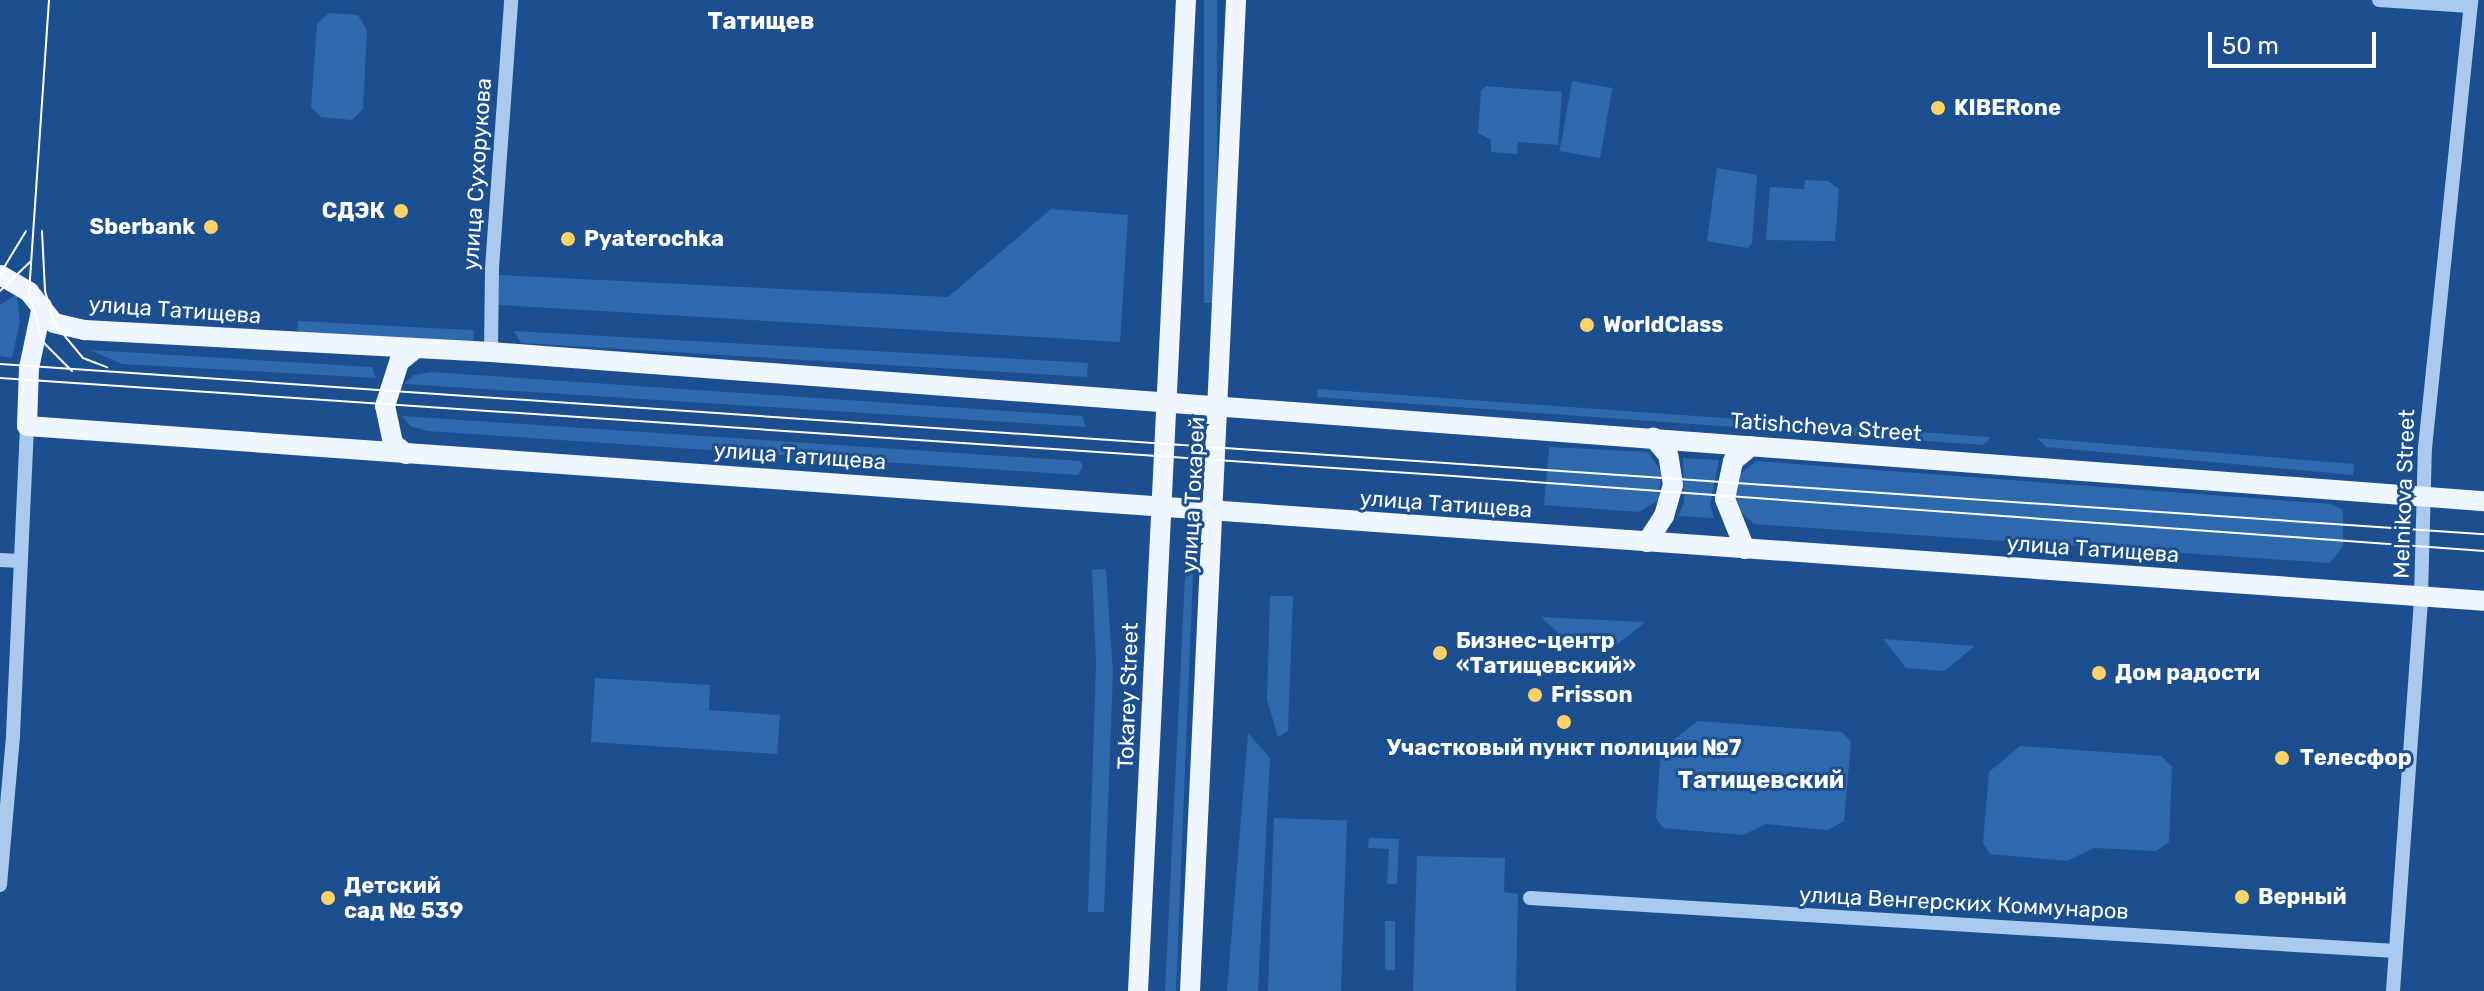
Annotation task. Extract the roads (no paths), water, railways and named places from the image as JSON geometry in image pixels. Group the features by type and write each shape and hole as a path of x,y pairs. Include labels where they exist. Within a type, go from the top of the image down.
{"main road":[{"name":"улица Токарей","path":"1165,403 1186,0"},
{"name":"улица Токарей","path":"1190,991 1221,408 1236,0"},
{"name":"улица Татищева","path":"0,275 29,292 54,323 85,330 491,352 1165,403"},
{"path":"27,426 29,368 42,306"},
{"path":"406,454 393,443 385,406 399,362 415,349"},
{"name":"Tatishcheva Street","path":"1165,403 2484,501"},
{"name":"Tokarey Street","path":"1138,991 1165,403"},
{"name":"улица Татищева","path":"27,426 2484,601"},
{"path":"1647,542 1664,516 1673,485 1668,455 1653,437"},
{"path":"1745,549 1725,499 1733,461 1751,446"}],"street":[{"name":"улица Сухорукова","path":"491,352 492,268 511,0"},
{"path":"2379,0 2470,3"},
{"name":"Melnikova Street","path":"2393,991 2421,597 2425,448 2470,3"},
{"path":"0,885 27,426"},
{"path":"0,560 20,561"},
{"name":"улица Венгерских Коммунаров","path":"1530,898 2395,951"}],"tram line":[{"path":"49,0 29,292 43,342 72,371"},
{"path":"0,274 26,231"},
{"path":"42,231 45,291 54,323 83,358 107,367"},
{"path":"0,291 30,262"},
{"path":"0,364 2484,534"},
{"path":"0,378 1439,475 2484,551"}],"place":[{"name":"KIBERone","path":"1938,108"},
{"name":"СДЭК","path":"401,211"},
{"name":"Sberbank","path":"211,227"},
{"name":"Pyaterochka","path":"568,239"},
{"name":"WorldClass","path":"1587,325"},
{"name":"Бизнес-центр «Татищевский»","path":"1440,653"},
{"name":"Дом радости","path":"2099,673"},
{"name":"Frisson","path":"1535,695"},
{"name":"Участковый пункт полиции №7","path":"1564,722"},
{"name":"Телесфор","path":"2282,758"},
{"name":"Верный","path":"2242,897"},
{"name":"Детский сад № 539","path":"328,898"}],"district":[{"name":"Татищев","path":"761,22"},
{"name":"Татищевский","path":"1761,781"}]}
